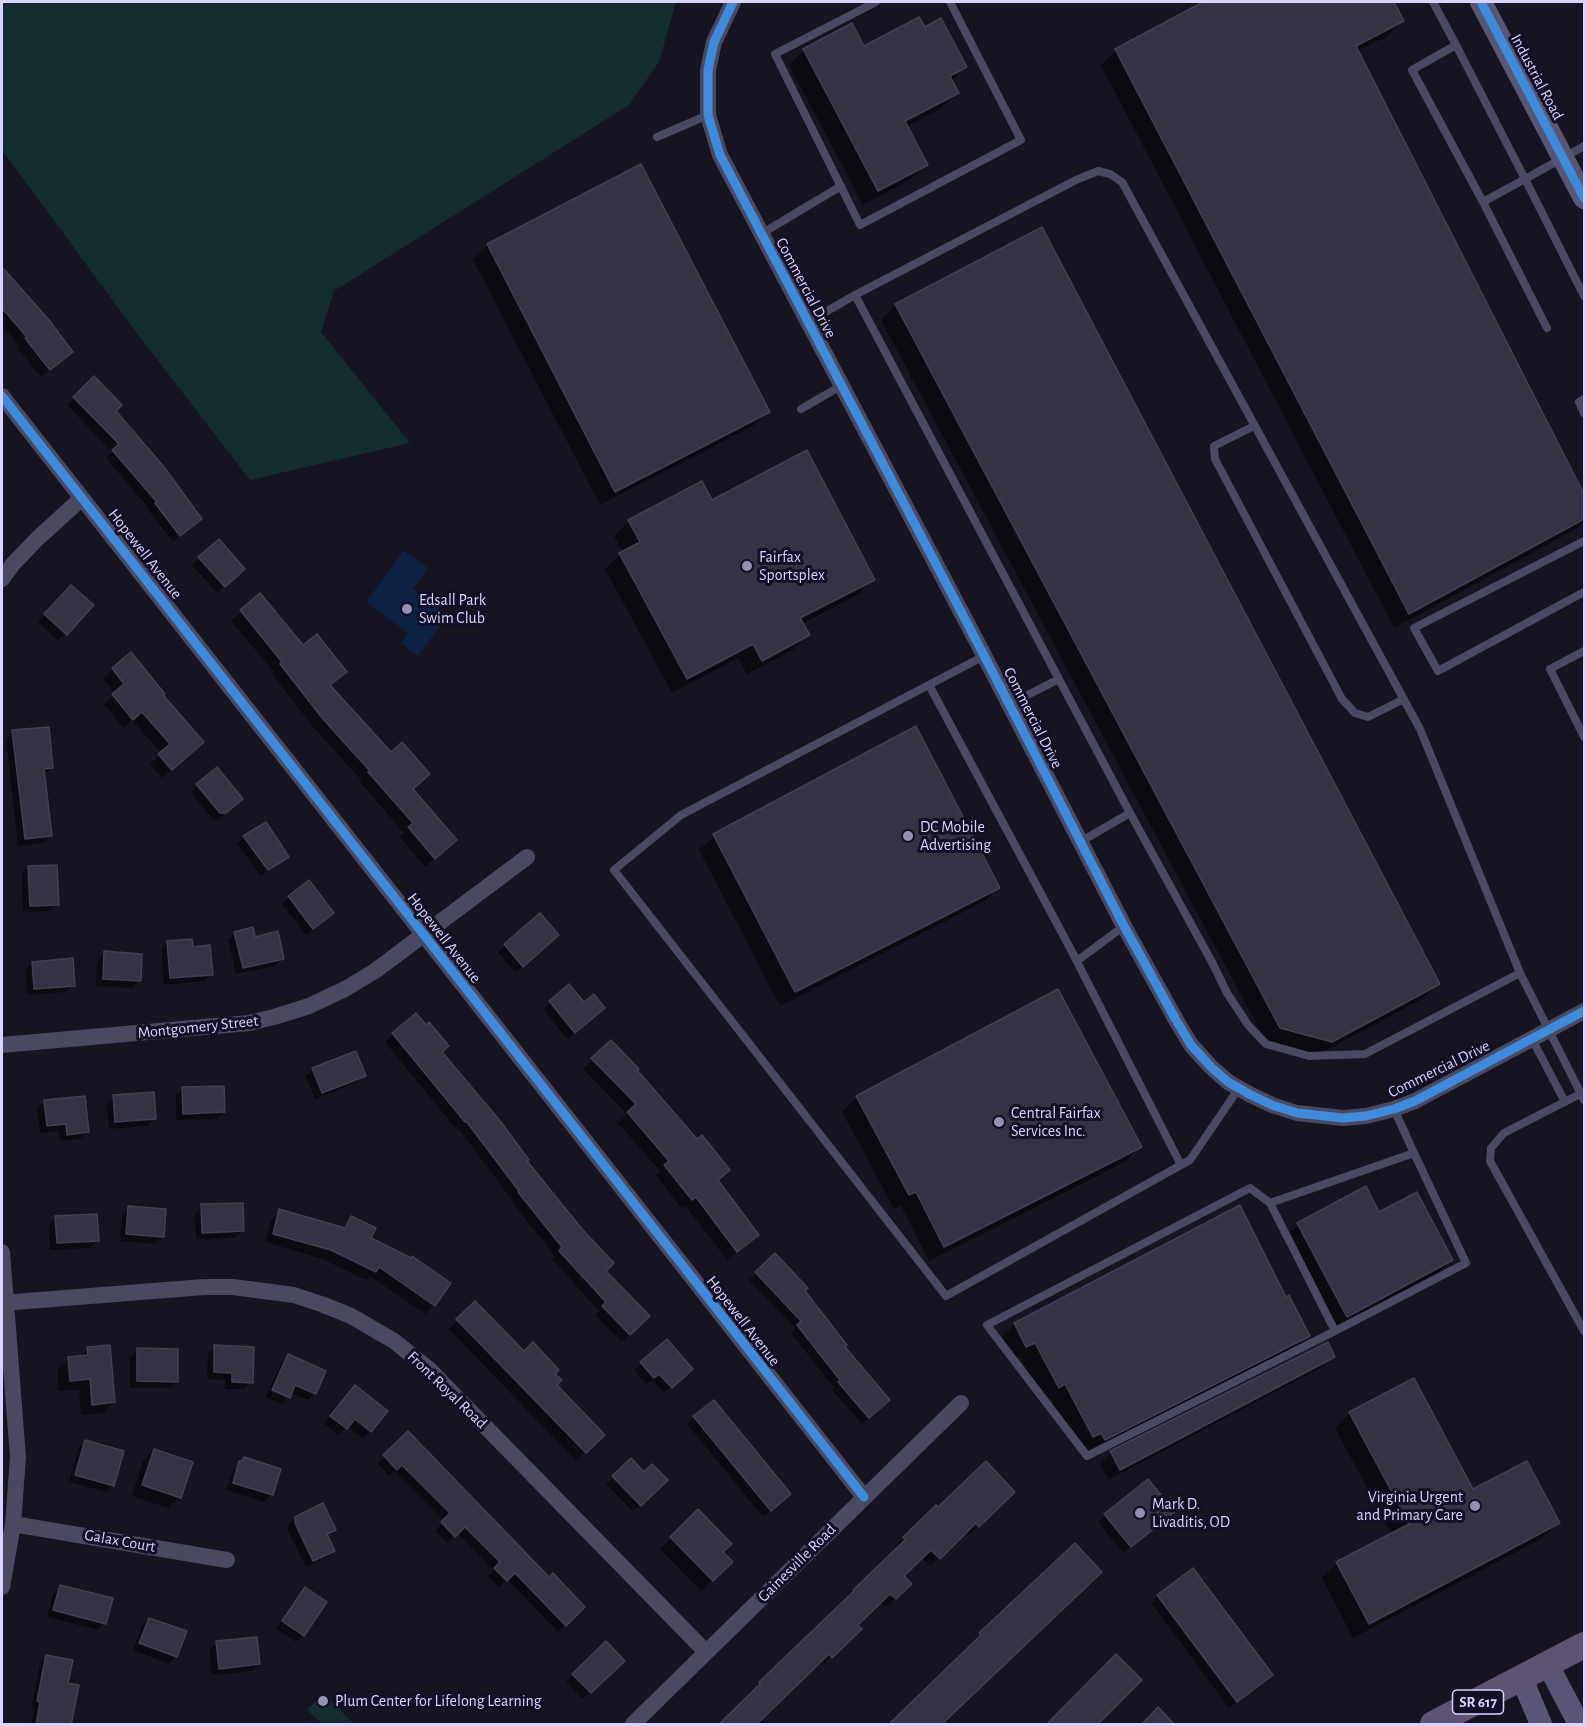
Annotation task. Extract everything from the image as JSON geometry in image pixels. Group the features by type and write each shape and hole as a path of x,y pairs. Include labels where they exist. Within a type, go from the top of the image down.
{"main road":[{"name":"SR 617","path":"1433,1725 1584,1645"}],"street":[{"name":"Commercial Drive","path":"734,2 718,32 710,57 706,100 720,155 1010,704 1124,926 1191,1045 1211,1067 1239,1089 1272,1105 1320,1117 1366,1116 1415,1101 1584,1011"},
{"name":"Industrial Road","path":"1480,2 1584,198"},
{"name":"Hopewell Avenue","path":"2,396 864,1497"},
{"path":"2,579 37,539 82,498"},
{"name":"Montgomery Street","path":"2,1046 211,1028 274,1017 309,1006 345,989 375,970 527,857"},
{"path":"2,1252 4,1303 18,1457 13,1524 2,1587"},
{"name":"Front Royal Road","path":"4,1303 204,1287 233,1287 294,1295 351,1316 394,1341 430,1370 706,1652"},
{"name":"Gainesville Road","path":"633,1725 961,1403"},
{"name":"Galax Court","path":"13,1524 227,1560"},
{"path":"1548,1665 1579,1725"},
{"path":"1522,1679 1541,1725"}],"lane":[{"path":"876,2 775,54 860,225 1022,140 950,2"},
{"path":"1433,2 1584,296"},
{"path":"1456,45 1412,70 1483,201 1547,328"},
{"path":"657,137 708,115"},
{"path":"1483,201 1584,146"},
{"path":"808,323 855,295 1076,180 1098,171 1110,174 1122,182 1420,729 1520,973 1583,1095 1504,1133 1491,1148 1490,1161 1584,1331"},
{"path":"760,234 841,186"},
{"path":"855,295 1227,993 1248,1025 1266,1044 1309,1056 1365,1054 1520,973"},
{"path":"801,409 841,386"},
{"path":"1584,399 1579,402 1584,413"},
{"path":"1254,426 1214,446 1215,459 1342,699 1355,713 1368,717 1404,699"},
{"path":"1584,541 1414,628 1438,671 1584,592"},
{"path":"1584,651 1550,669 1584,737"},
{"path":"984,656 681,815 614,870 946,1296 1190,1160 1239,1089"},
{"path":"1010,704 1059,679"},
{"path":"929,685 1077,961 1181,1165"},
{"path":"1080,842 1130,813"},
{"path":"1077,961 1124,926"},
{"path":"1532,1039 1565,1102"},
{"path":"1335,1331 1270,1203 1250,1188 987,1325 1087,1456 1335,1331 1466,1263 1394,1109"},
{"path":"1270,1203 1414,1153"}],"green space":[{"path":"2,2 676,2 659,62 629,105 334,291 321,332 410,443 250,480 136,332 2,150"},
{"name":"Plum Center for Lifelong Learning","path":"323,1693 354,1724 322,1724 307,1710"}],"water":[{"name":"Edsall Park Swim Club","path":"404,550 428,568 413,589 448,615 418,656 401,643 408,633 366,602"}],"building":[{"path":"1203,2 1394,2 1404,21 1356,46 1584,494 1584,519 1409,614 1115,49"},
{"path":"919,17 925,27 941,18 967,67 950,76 959,93 905,121 928,165 878,191 803,49 852,23 864,46"},
{"path":"641,164 770,412 615,492 487,244"},
{"path":"1042,227 1440,984 1332,1042 1280,1028 895,304"},
{"path":"2,267 49,320 73,352 50,370 25,338 27,337 2,308"},
{"path":"94,376 122,405 116,411 164,467 202,519 180,536 155,503 157,502 112,450 119,444 73,397"},
{"name":"Fairfax Sportsplex","path":"807,450 875,580 800,618 810,635 762,661 753,644 687,679 619,553 640,542 628,520 702,481 712,500"},
{"path":"219,539 245,569 225,587 198,557"},
{"path":"71,585 94,605 67,635 44,614"},
{"path":"260,593 303,645 317,634 347,672 330,685 391,752 402,742 430,774 413,789 457,840 435,859 408,827 413,823 323,719 280,664 282,662 240,610"},
{"path":"131,652 165,694 163,695 204,742 172,770 158,754 170,744 142,712 133,720 112,694 124,684 112,668"},
{"path":"916,726 1000,888 795,992 713,834"},
{"path":"49,727 53,768 44,769 52,836 25,839 12,730"},
{"path":"217,767 243,799 226,813 220,813 196,784"},
{"path":"266,822 289,857 268,870 243,836"},
{"path":"57,865 59,905 30,906 28,866"},
{"path":"309,880 334,913 313,929 288,896"},
{"path":"540,913 559,935 523,967 504,944"},
{"path":"253,927 255,937 278,931 284,959 243,968 234,932"},
{"path":"192,939 193,947 210,945 213,975 170,978 167,941"},
{"path":"104,951 142,954 141,981 103,979"},
{"path":"73,958 75,986 34,989 32,962"},
{"path":"569,984 584,1002 594,994 605,1008 575,1033 549,1001"},
{"name":"Central Fairfax Services Inc.","path":"1058,989 1142,1147 944,1247 916,1192 909,1195 856,1096"},
{"path":"416,1013 426,1025 429,1022 449,1046 442,1052 501,1122 529,1160 527,1161 582,1229 614,1263 606,1271 650,1316 630,1335 602,1306 606,1302 559,1251 562,1247 466,1121 392,1033"},
{"path":"611,1040 639,1069 637,1070 697,1139 702,1135 730,1170 718,1180 759,1235 737,1252 696,1197 692,1200 664,1165 669,1161 627,1112 636,1104 591,1058"},
{"path":"356,1051 366,1076 322,1093 312,1068"},
{"path":"224,1086 225,1112 183,1114 182,1087"},
{"path":"154,1092 156,1119 115,1122 113,1095"},
{"path":"85,1096 89,1132 67,1135 66,1124 47,1126 44,1100"},
{"path":"1366,1186 1379,1212 1417,1192 1453,1260 1347,1317 1297,1223"},
{"path":"243,1203 244,1231 202,1233 201,1204"},
{"path":"1240,1205 1286,1297 1289,1295 1310,1336 1105,1440 1101,1433 1093,1437 1065,1384 1059,1388 1035,1343 1026,1347 1014,1323"},
{"path":"128,1206 166,1209 164,1237 126,1234"},
{"path":"279,1209 345,1228 351,1216 376,1228 371,1238 411,1258 412,1256 451,1283 435,1306 379,1267 376,1272 331,1250 273,1234"},
{"path":"97,1214 99,1241 57,1243 55,1216"},
{"path":"775,1253 808,1288 805,1291 847,1345 845,1347 890,1400 869,1418 838,1382 840,1380 797,1325 801,1321 755,1272"},
{"path":"475,1301 524,1351 533,1342 559,1370 555,1374 562,1380 557,1385 605,1435 586,1453 456,1319"},
{"path":"667,1339 693,1369 672,1388 659,1374 654,1378 640,1362"},
{"path":"1328,1342 1335,1357 1120,1470 1110,1451"},
{"path":"110,1345 115,1402 92,1405 90,1379 70,1381 68,1357 88,1355 87,1347"},
{"path":"214,1345 254,1347 253,1383 232,1382 232,1373 214,1372"},
{"path":"137,1348 178,1349 178,1382 137,1381"},
{"path":"288,1354 326,1371 316,1394 295,1385 290,1398 272,1390"},
{"name":"Virginia Urgent and Primary Care","path":"1414,1378 1473,1489 1527,1461 1560,1523 1369,1624 1336,1562 1409,1524 1349,1412"},
{"path":"355,1385 388,1411 371,1432 355,1419 347,1429 330,1416"},
{"path":"714,1400 791,1494 771,1511 693,1416"},
{"path":"408,1431 549,1577 553,1573 585,1607 566,1626 515,1573 507,1581 494,1568 500,1562 465,1527 455,1537 441,1522 450,1513 402,1465 397,1470 383,1455"},
{"path":"85,1440 124,1451 114,1486 75,1475"},
{"path":"154,1449 193,1462 181,1498 142,1485"},
{"path":"244,1457 281,1469 273,1495 233,1483 239,1461 242,1461"},
{"path":"631,1458 644,1472 652,1464 668,1480 641,1506 612,1476"},
{"path":"986,1461 1015,1492 979,1527 976,1523 940,1559 931,1550 904,1576 912,1584 896,1599 890,1594 858,1625 862,1629 832,1658 829,1654 756,1725 718,1725 905,1540 903,1537"},
{"name":"Mark D. Livaditis, OD","path":"1148,1479 1175,1512 1131,1547 1104,1514"},
{"path":"323,1503 336,1530 327,1534 335,1551 313,1561 295,1523 295,1517"},
{"path":"698,1509 732,1544 723,1552 733,1562 713,1581 670,1537"},
{"path":"1075,1543 1102,1572 941,1725 888,1725 981,1635 979,1633"},
{"path":"1193,1568 1273,1675 1237,1702 1157,1595"},
{"path":"60,1585 113,1598 106,1624 53,1610"},
{"path":"305,1587 327,1602 304,1636 282,1621"},
{"path":"149,1618 187,1631 177,1657 139,1643"},
{"path":"257,1637 260,1664 219,1669 216,1641"},
{"path":"606,1641 625,1661 591,1693 572,1674"},
{"path":"1116,1654 1142,1680 1097,1725 1046,1725"},
{"path":"46,1655 73,1660 68,1683 79,1685 71,1725 36,1725 40,1702 37,1701"},
{"path":"1158,1707 1175,1725 1141,1725"}],"cycle path":[{"path":"733,2 714,42 708,70 708,115 720,155 1124,926 1191,1045 1228,1082 1251,1095 1297,1113 1343,1118 1366,1116 1415,1101 1584,1011"},
{"path":"1481,2 1584,198"},
{"path":"2,396 864,1497"}],"place":[{"name":"Fairfax Sportsplex","path":"747,566"},
{"name":"Edsall Park Swim Club","path":"407,609"},
{"name":"DC Mobile Advertising","path":"908,836"},
{"name":"Central Fairfax Services Inc.","path":"999,1122"},
{"name":"Virginia Urgent and Primary Care","path":"1475,1506"},
{"name":"Mark D. Livaditis, OD","path":"1140,1513"},
{"name":"Plum Center for Lifelong Learning","path":"323,1701"}]}
